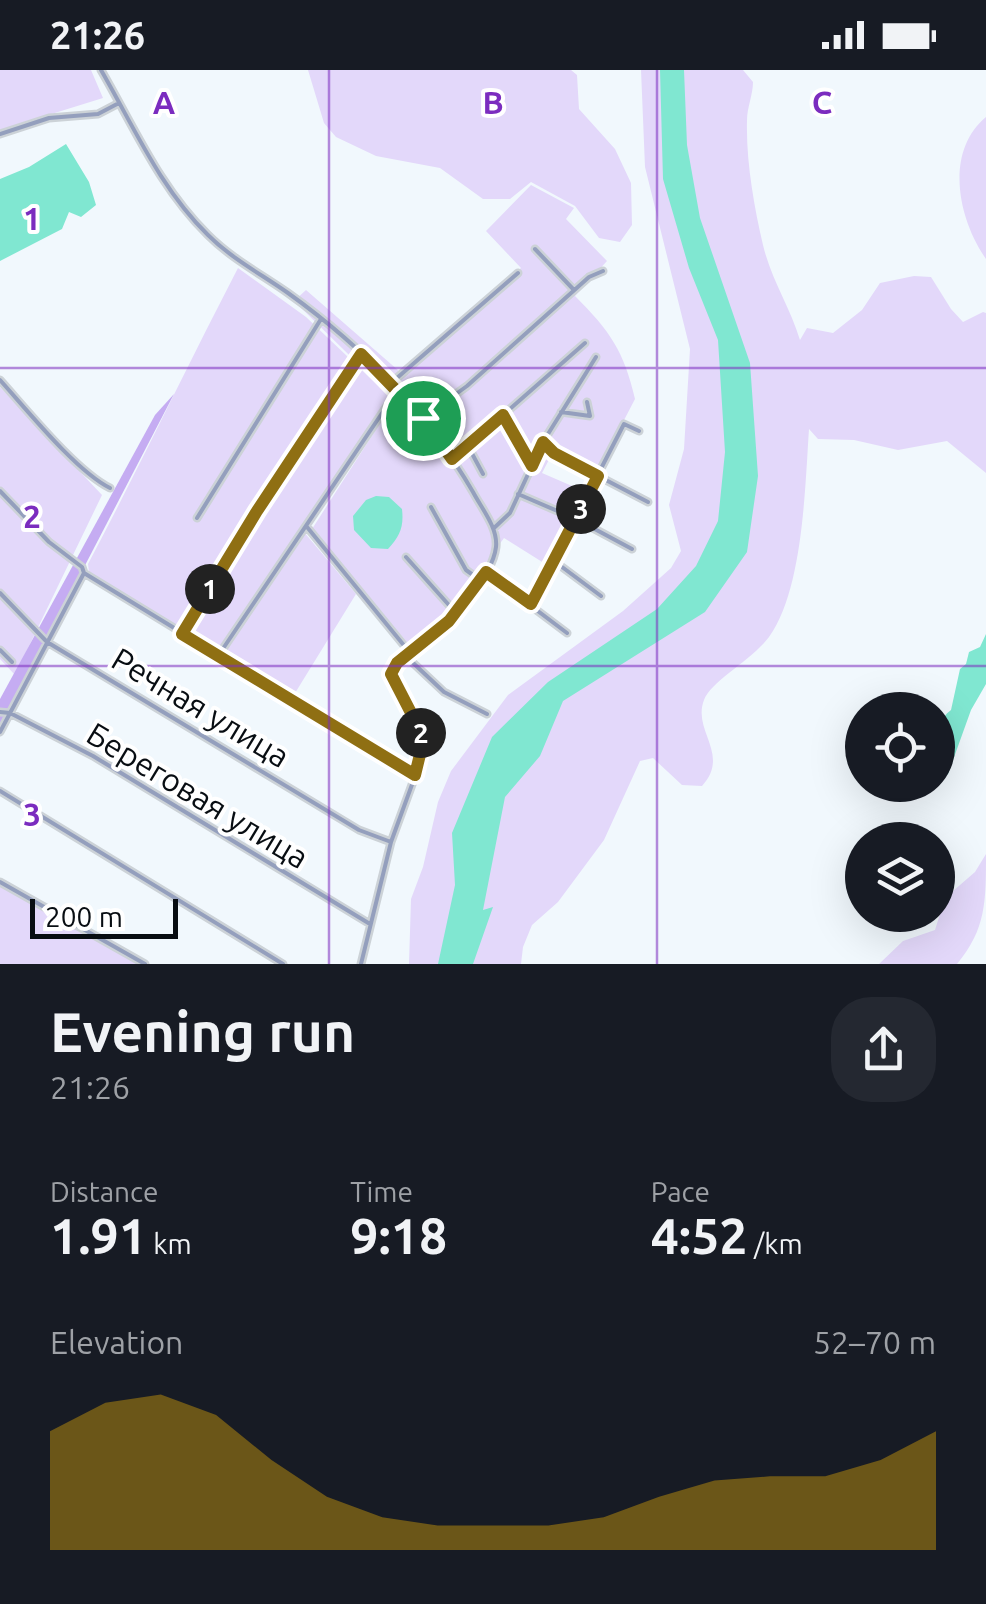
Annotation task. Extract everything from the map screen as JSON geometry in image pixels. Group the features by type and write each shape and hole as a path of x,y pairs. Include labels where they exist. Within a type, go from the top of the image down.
{"street":[{"path":"100,70 167,188 208,235 321,319 397,390 452,459 494,528 496,544 486,572 456,613 397,663 391,674 424,738 391,842 361,964"},
{"path":"0,134 49,118 98,114 119,103"},
{"path":"536,248 574,290"},
{"path":"423,418 467,386 574,290 603,271"},
{"path":"390,384 518,273"},
{"path":"198,518 321,319"},
{"path":"452,459 585,344"},
{"path":"182,634 257,511 361,354"},
{"path":"494,528 510,513 543,442 596,357"},
{"path":"0,380 70,454 110,488"},
{"path":"218,656 397,390"},
{"path":"561,412 590,416 587,402"},
{"path":"503,415 532,466"},
{"path":"531,604 624,424 639,430"},
{"path":"543,442 554,453 648,502"},
{"path":"468,446 482,474"},
{"path":"0,491 48,542 82,566 84,574 0,732"},
{"path":"518,494 576,518 632,548"},
{"path":"431,506 466,570 480,580"},
{"path":"307,527 411,654 411,662 444,692 487,714"},
{"path":"406,557 456,613"},
{"path":"554,560 600,596"},
{"path":"486,572 566,633"},
{"path":"84,574 415,775"},
{"name":"Речная улица","path":"0,593 47,642 359,830 391,842"},
{"path":"0,650 12,662"},
{"name":"Береговая улица","path":"0,712 10,712 93,756 370,924"},
{"path":"0,791 283,963"},
{"path":"0,882 145,964"}],"shaded area":[{"path":"0,70 91,70 103,98 0,130"},
{"path":"308,70 571,70 577,75 579,109 615,149 631,183 632,225 620,242 599,238 575,206 531,182 510,199 483,199 440,168 376,156 336,137 324,123"},
{"path":"641,70 743,70 753,82 747,136 757,215 766,257 800,340 807,328 833,333 862,310 880,283 914,276 931,277 963,322 986,313 986,473 947,441 898,450 854,440 818,439 809,429 804,508 789,593 769,637 715,685 704,700 703,722 713,763 702,786 682,785 653,758 640,761 604,840 558,902 532,925 521,964 409,964 411,899 438,802 451,771 508,695 623,611 671,568 681,551 669,505 684,449 690,349 645,167"},
{"path":"660,70 684,70 687,145 700,218 750,363 758,476 747,552 705,612 563,701 540,756 505,797 483,910 493,907 473,964 438,964 455,885 452,833 492,737 548,682 657,609 696,566 718,521 725,452 718,340 689,268 663,179"},
{"path":"986,117 986,259 968,225 960,167 964,148"},
{"path":"66,144 89,182 96,205 81,217 69,212 62,229 0,261 0,179"},
{"path":"531,185 574,208 566,219 607,261 575,296 614,343 635,399 597,472 553,452 542,473 586,492 547,565 504,538 444,620 411,647 312,529 395,400 294,301 306,290 399,371 521,268 486,231"},
{"path":"238,268 306,317 390,397 304,532 356,594 292,698 89,572 88,564"},
{"path":"0,387 102,495 15,675 0,659"},
{"path":"174,394 0,729 0,699 155,415"},
{"path":"389,497 402,509 400,531 388,549 371,548 354,530 353,516 366,500"},
{"path":"986,634 986,684 971,710 955,755 955,692 960,669 969,652 980,647"},
{"path":"986,854 986,887 979,926 957,964 879,964 903,941 929,932 955,932 955,889 975,872"},
{"path":"0,883 142,964 0,964"}],"route":[{"path":"361,354 423,418 452,459 503,415 532,466 543,442 554,453 598,476 531,604 486,572 449,621 397,663 391,674 424,738 415,775 182,634 257,511 361,354"}]}
